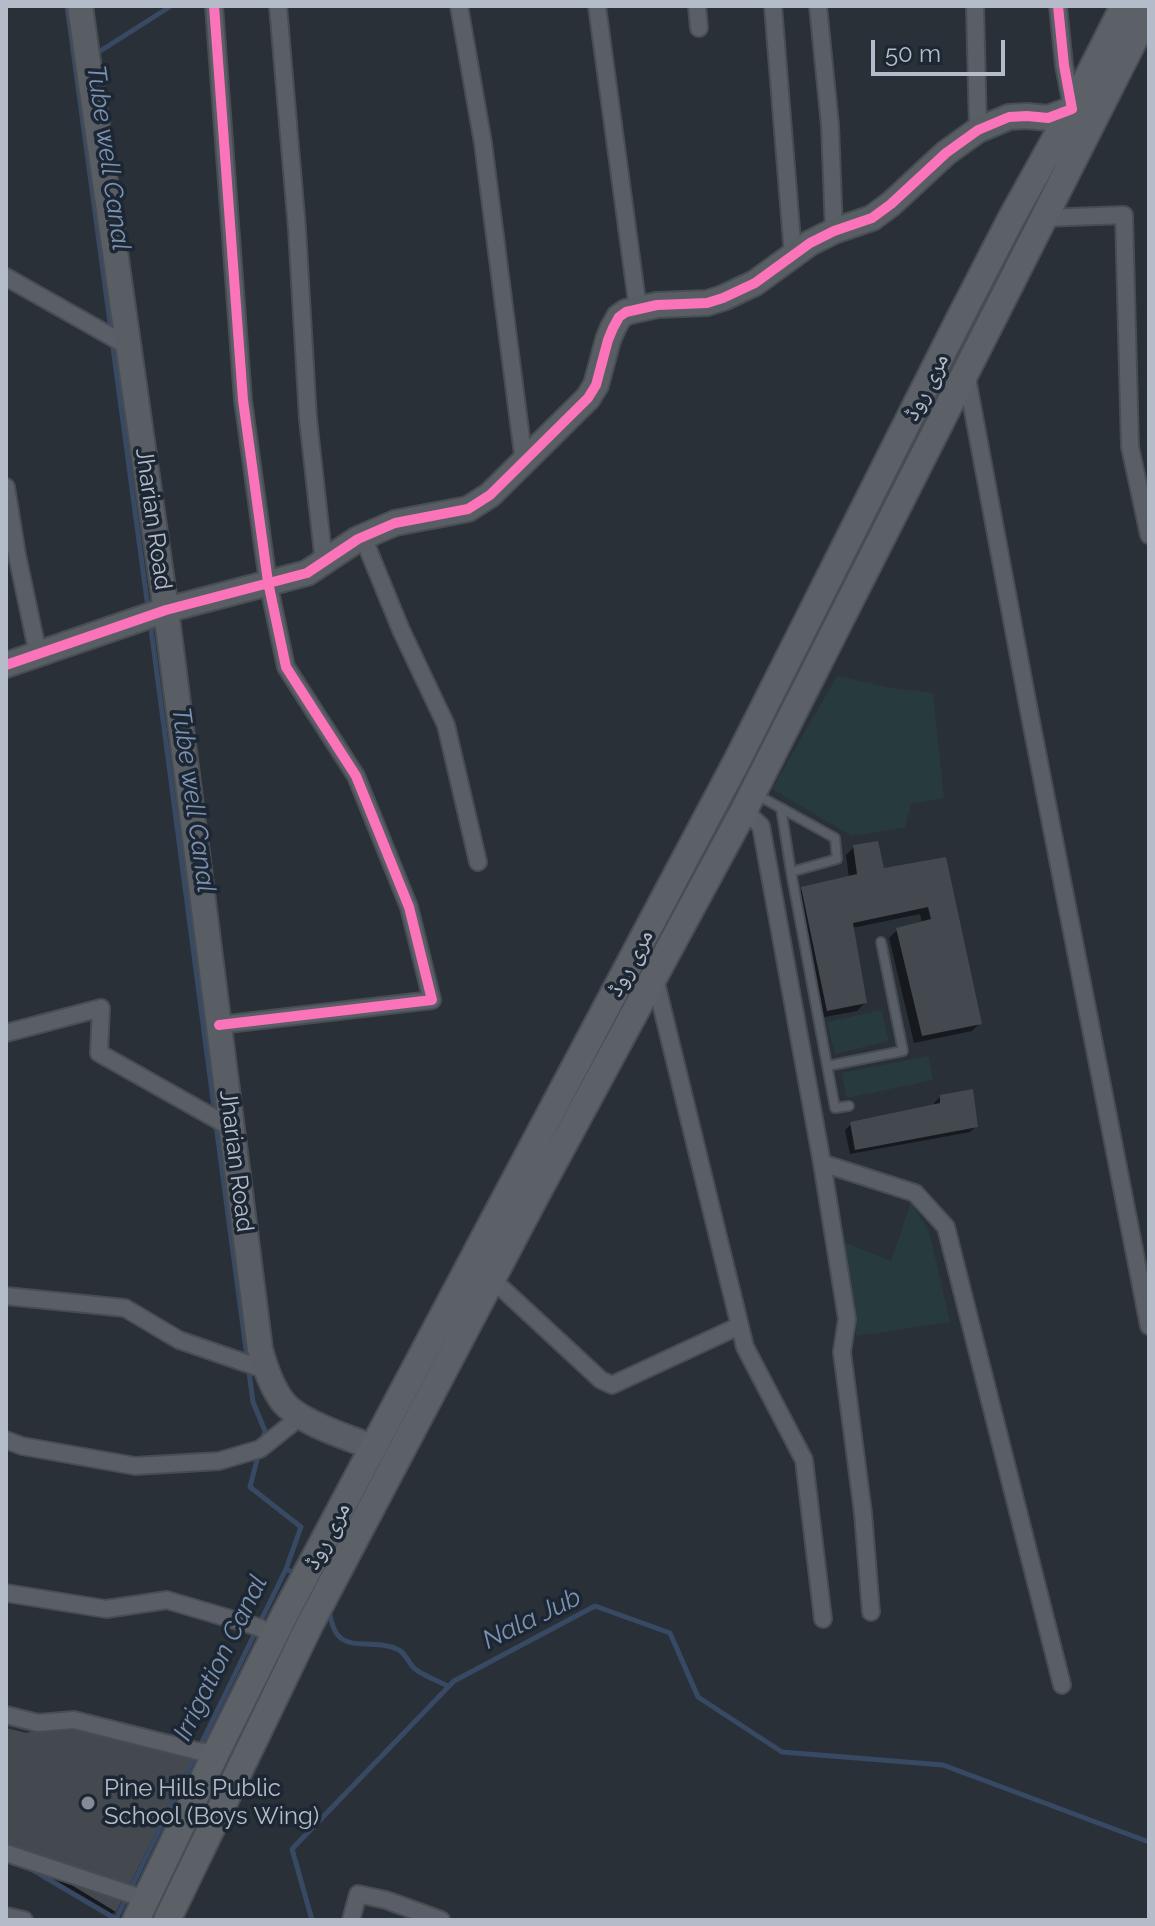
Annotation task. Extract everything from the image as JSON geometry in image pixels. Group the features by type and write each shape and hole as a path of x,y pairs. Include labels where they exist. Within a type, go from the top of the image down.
{"main road":[{"name":"Jharian Road","path":"80,6 166,610 260,1349 266,1370 284,1404 300,1417 374,1448"},
{"name":"مری روڈ","path":"140,1910 280,1625 359,1502 492,1279 524,1191 737,761 1011,219 1124,6"},
{"name":"مری روڈ","path":"167,1920 309,1626 359,1502 374,1448 654,975 748,801 1043,218 1140,44 1149,10"},
{"path":"6,665 166,610 307,573 363,537 395,523 468,509 490,495 588,398 596,385 613,328 626,312 657,305 707,303 723,298 755,283 810,243 872,218 946,153 978,130 1009,117 1048,118 1072,109"},
{"path":"790,656 815,669"},
{"path":"189,1809 215,1819"}],"street":[{"path":"214,6 243,400 268,582 286,667 356,776 409,907 432,1000 219,1025"},
{"path":"278,6 297,229 308,419 324,563"},
{"path":"459,6 483,143 524,462"},
{"path":"597,6 638,309"},
{"path":"697,6 699,28"},
{"path":"773,6 793,254"},
{"path":"818,6 830,125 834,231"},
{"path":"975,6 978,130"},
{"path":"1058,6 1072,109"},
{"path":"1043,218 1124,215 1130,447 1149,535"},
{"path":"9,285 128,346"},
{"path":"966,371 1149,1326"},
{"path":"6,487 38,654"},
{"path":"363,537 401,630 446,725 478,862"},
{"path":"748,801 761,826 847,1319 842,1352 863,1513 871,1612"},
{"path":"654,975 745,1347 804,1460 823,1619"},
{"path":"6,1033 101,1008 99,1053 232,1128"},
{"path":"822,1163 915,1193 946,1227 1062,1685"},
{"path":"492,1279 601,1380 612,1385 739,1326"},
{"path":"6,1296 125,1308 179,1340 266,1370"},
{"path":"6,1440 22,1446 135,1466 219,1461 260,1449 300,1417"},
{"path":"6,1593 106,1609 167,1600 258,1627 280,1625"},
{"path":"6,1715 38,1723 74,1720 216,1753"},
{"path":"6,1853 140,1910"},
{"path":"351,1920 358,1894 386,1900 441,1920"},
{"path":"6,1916 24,1920"}],"lane":[{"path":"748,801 781,808 835,838 837,859 791,872"},
{"path":"781,808 835,1108 849,1106"},
{"path":"827,1066 903,1051 881,942"}],"green space":[{"path":"837,676 891,688 933,693 944,798 911,804 905,827 852,836 772,789"},
{"path":"881,1010 889,1041 835,1054 827,1022"},
{"path":"928,1056 933,1080 847,1098 842,1073"},
{"path":"911,1202 929,1231 950,1322 856,1336 855,1305 841,1241 891,1261"}],"building":[{"path":"878,841 884,868 946,857 982,1024 922,1036 896,928 931,919 928,907 853,923 867,1003 827,1011 801,887 857,874 853,845"},
{"path":"973,1089 978,1127 855,1150 850,1122 940,1103 940,1095"},
{"name":"Pine Hills Public School (Boys Wing)","path":"62,1724 194,1755 116,1912 17,1852 6,1851 6,1728 26,1733"}],"waterway":[{"name":"Tube well Canal","path":"67,6 111,330"},
{"path":"94,55 171,6"},
{"name":"Tube well Canal","path":"112,340 148,608"},
{"name":"Tube well Canal","path":"150,621 215,1115"},
{"name":"Tube well Canal","path":"216,1125 253,1402 265,1431 262,1442"},
{"name":"Tube well Canal","path":"259,1452 250,1487 301,1527 286,1569"},
{"name":"Irrigation Canal","path":"26,1866 116,1919 286,1569 296,1574"},
{"name":"Nala Jub","path":"312,1920 292,1849 454,1681 595,1606 670,1633 698,1697 782,1752 943,1765 1149,1842"},
{"name":"Irrigation Canal","path":"329,1608 332,1625 345,1641 399,1650 415,1669 448,1686"}],"cycle path":[{"path":"214,6 243,400 268,582 286,667 356,776 409,907 432,1000 219,1025"},
{"path":"6,665 166,610 307,573 358,539 395,523 468,509 490,495 588,398 596,385 613,328 626,312 657,305 707,303 723,298 755,283 810,243 872,218 946,153 978,130 1009,117 1048,118 1072,109 1058,6"}],"place":[{"name":"Pine Hills Public School (Boys Wing)","path":"88,1803"}]}
